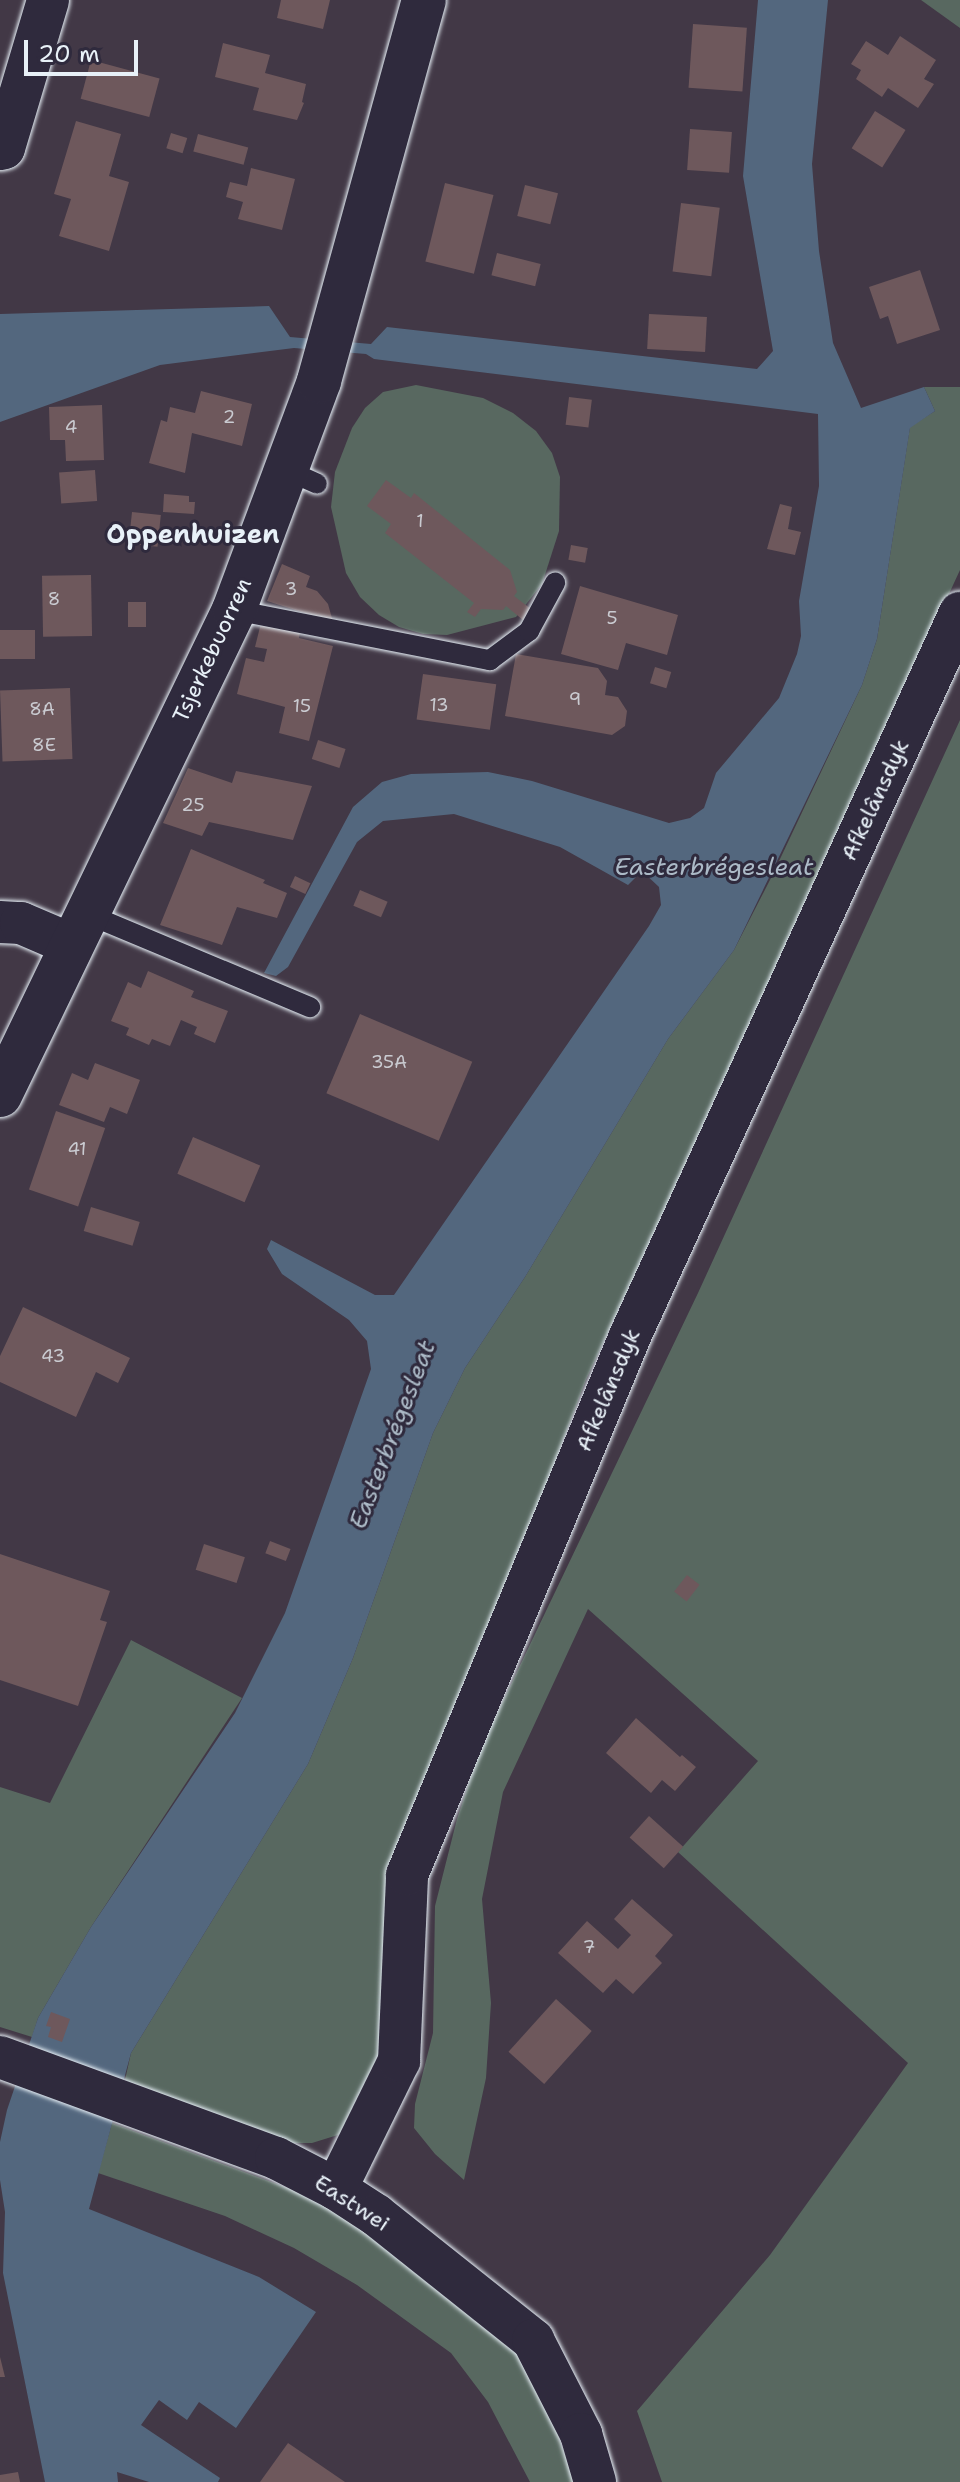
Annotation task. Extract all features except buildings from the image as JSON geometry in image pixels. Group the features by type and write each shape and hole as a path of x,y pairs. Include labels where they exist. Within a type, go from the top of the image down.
{"street":[{"path":"0,149 4,148 48,0"},
{"name":"Tsjerkebuorren","path":"0,1095 78,928 301,476 319,381 424,0"},
{"name":"Afkelânsdyk","path":"336,2189 399,2061 407,1875 630,1336 960,613"},
{"path":"0,922 78,928"},
{"name":"Eastwei","path":"8,2060 276,2158 336,2189 376,2215 533,2340 581,2434 595,2482"}],"lane":[{"path":"234,610 490,660 529,631 555,583"},
{"path":"78,928 310,1007"}],"green space":[{"path":"921,0 960,0 960,28"},
{"path":"416,385 483,398 513,413 536,431 552,453 560,477 559,531 542,584 516,617 447,635 423,634 399,627 379,615 360,597 346,573 331,507 335,472 352,428 365,408 383,392"},
{"path":"924,387 960,387 960,570 586,1380 450,1740 384,2040 372,2075 341,2134 312,2143 284,2143 125,2080 131,2053 308,1764 353,1658 433,1433 465,1368 525,1277 668,1039 734,950 772,876 862,685 877,639 910,427 935,411"},
{"path":"960,720 960,2482 662,2482 637,2411 770,2255 908,2063 678,1852 758,1761 588,1609 503,1792 482,1899 491,2003 486,2078 464,2180 435,2154 414,2128 415,2104 433,2033 435,1906 457,1819 480,1749 698,1293"},
{"path":"131,1640 242,1698 91,1927 38,2018 32,2037 0,2027 0,1787 50,1803"},
{"path":"112,2123 361,2215 520,2354 550,2412 574,2482 530,2482 488,2402 451,2353 357,2285 294,2248 225,2216 98,2173"}],"water":[{"name":"Easterbrégesleat","path":"758,0 828,0 812,164 819,251 833,343 861,408 924,387 935,411 910,428 877,639 862,685 734,950 668,1039 525,1277 465,1368 433,1433 353,1658 308,1764 131,2053 89,2209 259,2277 316,2312 236,2428 199,2402 187,2420 159,2400 141,2425 220,2478 218,2482 149,2482 117,2472 118,2482 45,2482 3,2273 5,2212 0,2180 0,2142 7,2110 38,2018 91,1927 235,1713 285,1613 371,1369 367,1341 349,1320 282,1274 267,1249 271,1240 375,1295 394,1295 649,926 661,905 659,887 642,871 628,885 560,847 454,814 383,821 357,842 288,967 276,976 264,973 353,807 382,782 411,774 488,772 532,781 669,823 690,818 704,808 716,773 779,698 797,654 801,636 799,601 819,486 818,414 374,359 366,354 294,348 160,365 0,422 0,314 269,306 290,337 371,344 387,327 757,369 773,351 743,176"}],"district":[{"name":"Oppenhuizen","path":"193,534"}]}
